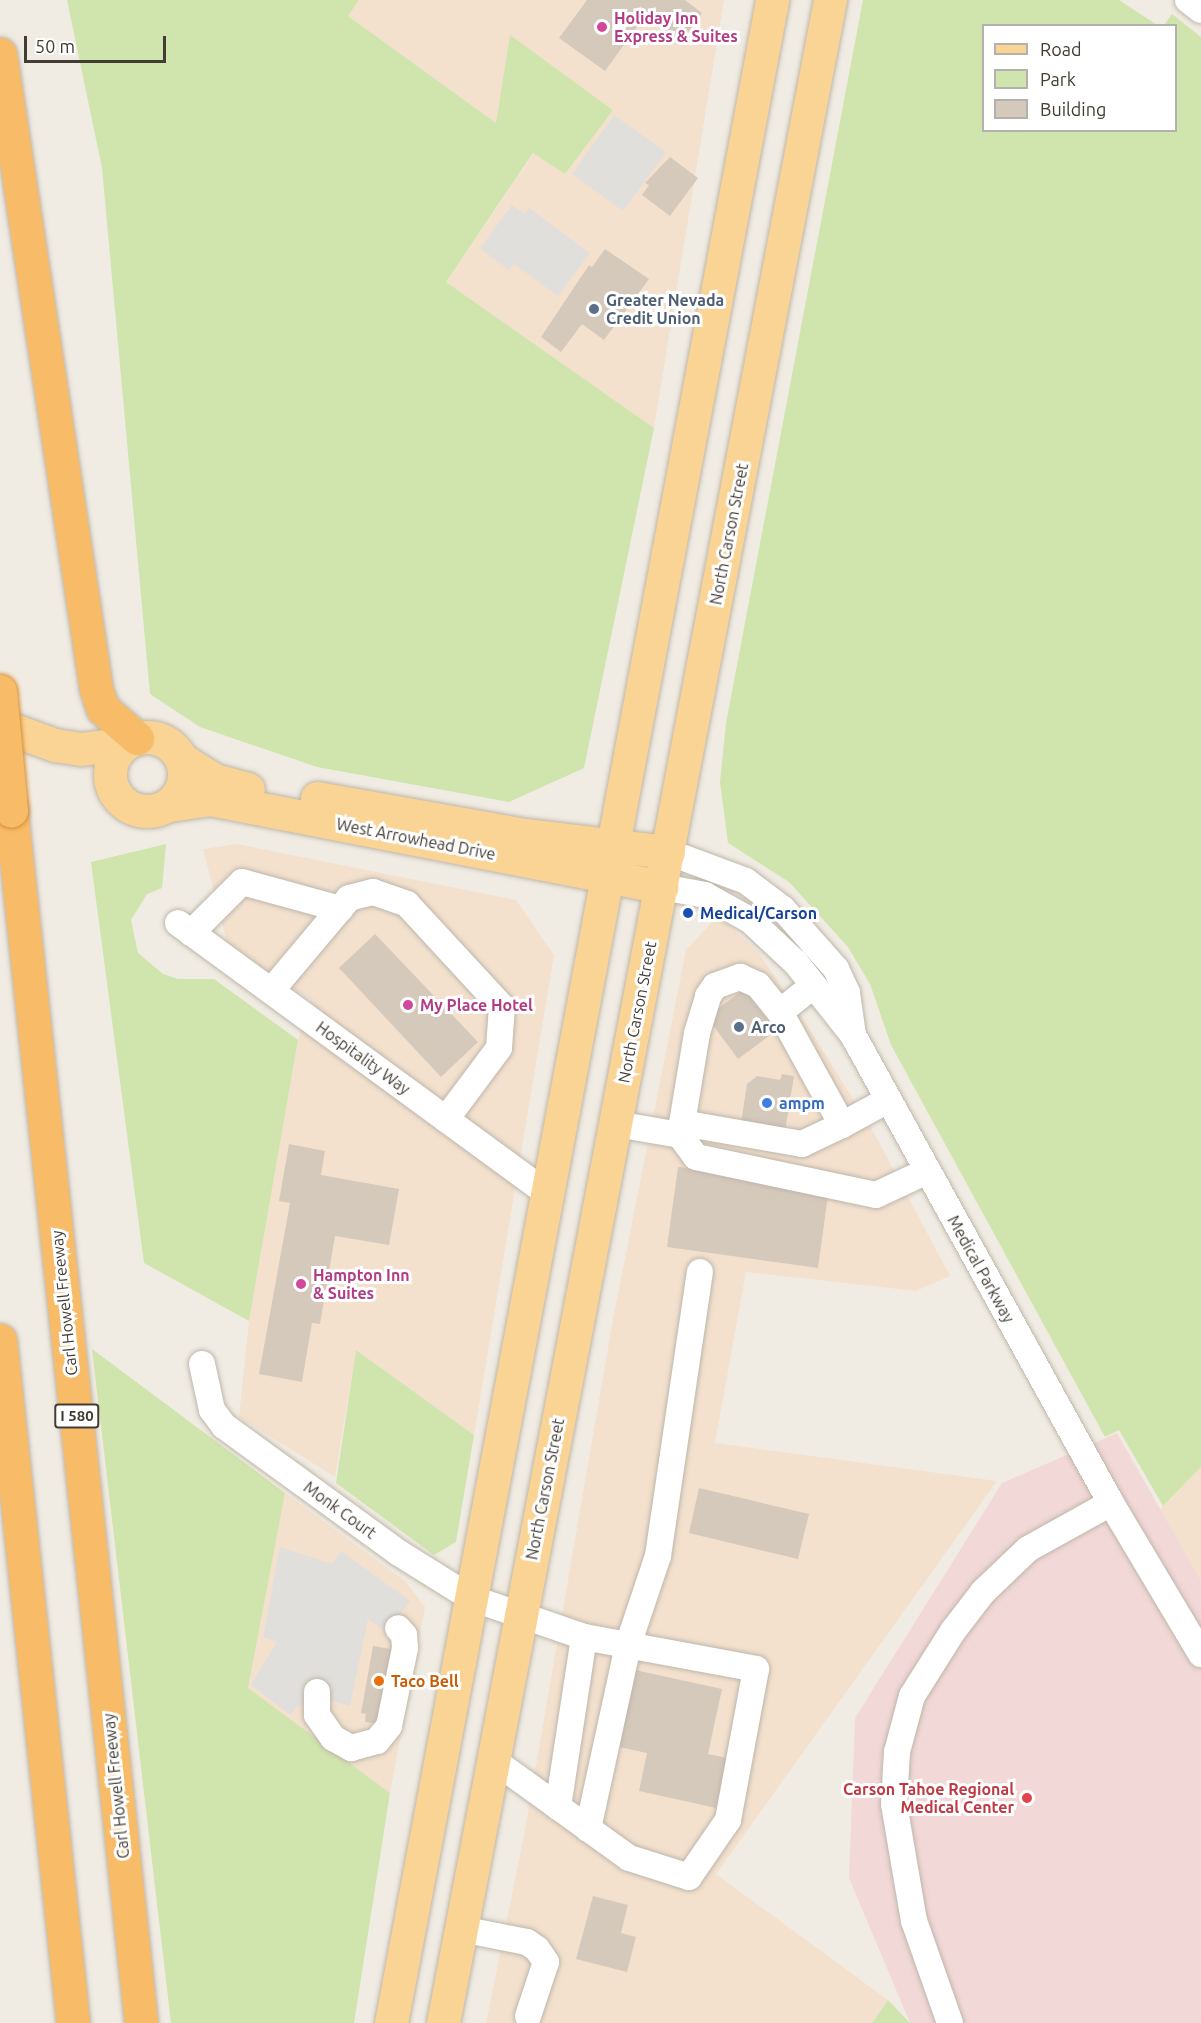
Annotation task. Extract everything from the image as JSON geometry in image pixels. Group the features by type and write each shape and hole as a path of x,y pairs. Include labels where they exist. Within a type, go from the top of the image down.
{"highway":[{"path":"0,54 96,689 102,709 132,741"},
{"name":"Carl Howell Freeway","path":"0,691 141,2023"},
{"path":"0,1340 74,2023"}],"main road":[{"path":"391,2023 772,0"},
{"name":"North Carson Street","path":"443,2023 830,0"},
{"path":"0,725 55,745 81,749 132,741 160,739 181,759 184,778 181,791 169,805 151,812 138,811 121,801 113,788 110,774 114,758 132,741"},
{"path":"55,745 113,788"},
{"name":"West Arrowhead Drive","path":"181,759 214,780 247,789 525,835 668,852"},
{"name":"West Arrowhead Drive","path":"169,805 210,799 662,886"}],"street":[{"path":"1188,0 1201,10"},
{"name":"Medical Parkway","path":"668,852 746,882 783,909 836,969 847,993 853,1035"},
{"name":"Hospitality Way","path":"340,909 242,882 184,928 547,1193"},
{"name":"Medical Parkway","path":"662,886 705,895 728,905 772,939 814,985 853,1035 1111,1503 1201,1654"},
{"path":"271,992 349,898 373,892 407,904 502,1006 499,1048 446,1119"},
{"path":"842,1125 780,1012 758,985 740,977 715,986 708,996 697,1033 681,1129 696,1156 876,1195 927,1171"},
{"path":"780,1012 814,985"},
{"path":"616,1124 681,1129 802,1144 888,1100"},
{"path":"493,1760 588,1829 628,1645 658,1556 700,1272"},
{"name":"Monk Court","path":"201,1364 212,1410 224,1426 399,1553 471,1598 584,1637 756,1669 728,1820 689,1877 629,1858 588,1829"},
{"path":"950,2023 914,1921 894,1804 897,1752 912,1696 953,1631 983,1592 1028,1549 1111,1503"},
{"path":"317,1692 317,1715 333,1738 351,1748 377,1741 389,1726 405,1648 404,1635 398,1628"},
{"path":"558,1807 584,1637"},
{"path":"564,1762 601,1771"},
{"path":"461,1929 527,1942 537,1949 546,1962 528,2016"}],"shaded area":[{"path":"359,0 724,0 654,428 446,282 534,153 565,174 612,109 510,36 496,123 348,16"},
{"path":"614,115 666,152 623,211 572,174"},
{"path":"512,205 524,214 529,208 590,253 558,296 514,264 509,270 480,248"},
{"path":"237,844 516,900 554,955 474,1435 356,1350 335,1477 239,1417 249,1321 298,1040 311,1000 228,946 203,849"},
{"path":"715,919 727,924 759,953 804,1020 874,1133 950,1276 916,1291 746,1272 715,1443 997,1481 716,1874 888,2000 872,2023 486,2023 524,1835 613,1319 686,950"},
{"name":"Carson Tahoe Regional Medical Center","path":"1117,1433 1201,1581 1201,2023 910,2023 849,1878 855,1718 1002,1483"},
{"path":"1201,1467 1201,1582 1160,1509"},
{"path":"285,1493 405,1581 425,1607 390,1793 247,1688"},
{"path":"280,1547 332,1564 341,1551 410,1601 387,1632 368,1619 350,1706 333,1701 299,1705 290,1715 251,1685 277,1642 263,1637"}],"green space":[{"path":"67,0 359,0 348,16 496,123 510,35 613,110 565,174 533,153 446,282 654,428 584,768 509,802 317,767 200,727 150,694 102,168"},
{"path":"863,0 1119,0 1155,24 982,24 982,132 1177,132 1177,24 1165,24 1172,14 1201,37 1201,1467 1163,1506 1119,1430 1105,1437 891,1045 870,984 848,947 789,882 728,843 720,782 726,723"},
{"path":"166,844 162,888 147,894 131,920 138,953 163,974 178,979 214,979 298,1040 249,1321 144,1263 91,862"},
{"path":"92,1349 285,1493 248,1688 390,1793 354,2023 171,2023"},
{"path":"356,1350 474,1435 456,1542 434,1555 336,1483"},
{"path":"888,2000 910,2023 872,2023"}],"building":[{"name":"Holiday Inn Express & Suites","path":"587,0 685,0 702,13 681,42 645,16 605,71 559,38"},
{"path":"670,157 698,178 670,216 642,195 649,185 645,183"},
{"name":"Greater Nevada Credit Union","path":"605,249 649,279 604,340 582,324 561,352 541,337 589,265 592,267"},
{"name":"My Place Hotel","path":"375,934 478,1042 441,1077 339,968"},
{"path":"744,989 776,1031 738,1059 707,1017"},
{"name":"ampm","path":"782,1074 794,1076 785,1131 741,1123 747,1084 757,1076 780,1080"},
{"name":"Hampton Inn & Suites","path":"289,1144 325,1151 321,1175 399,1189 389,1245 335,1236 320,1324 312,1323 302,1382 259,1374 290,1203 279,1201"},
{"path":"678,1167 829,1188 818,1268 667,1247"},
{"path":"699,1488 809,1514 798,1559 689,1533"},
{"name":"Taco Bell","path":"373,1646 397,1650 379,1724 365,1722 366,1714 361,1713"},
{"path":"635,1670 722,1689 708,1754 727,1758 716,1808 639,1791 647,1753 619,1747"},
{"path":"593,1896 628,1905 621,1933 636,1937 627,1972 576,1959"}],"place":[{"name":"Holiday Inn Express & Suites","path":"602,27"},
{"name":"Greater Nevada Credit Union","path":"594,309"},
{"name":"Medical/Carson","path":"688,913"},
{"name":"My Place Hotel","path":"408,1005"},
{"name":"Arco","path":"739,1027"},
{"name":"ampm","path":"767,1103"},
{"name":"Hampton Inn & Suites","path":"301,1284"},
{"name":"Taco Bell","path":"379,1681"},
{"name":"Carson Tahoe Regional Medical Center","path":"1027,1798"}]}
